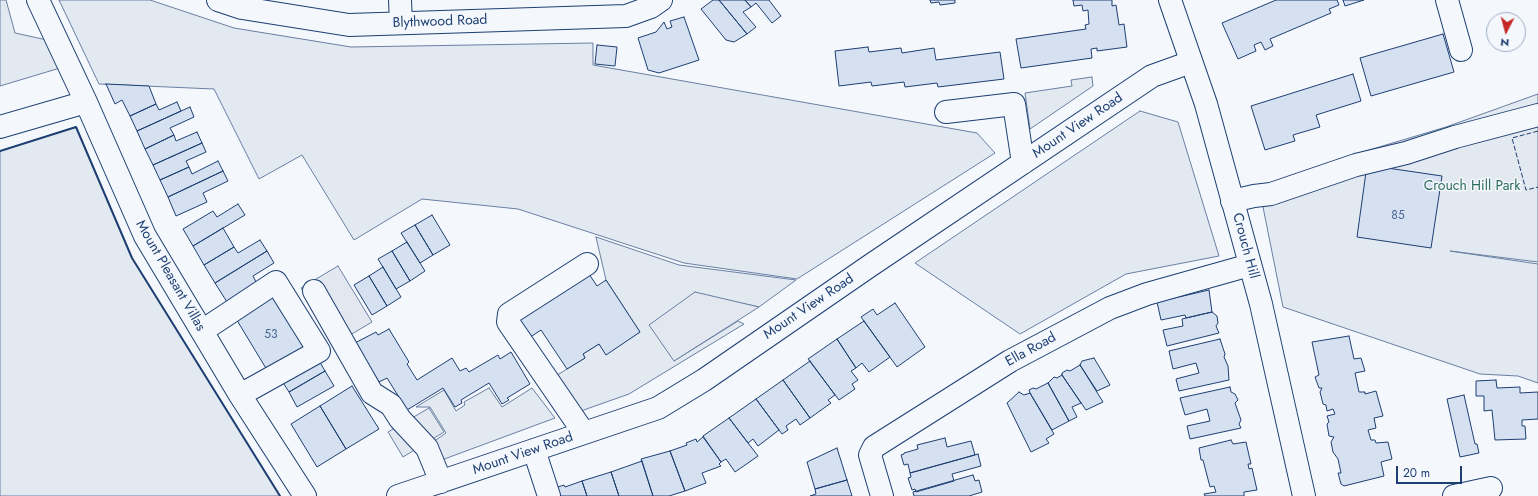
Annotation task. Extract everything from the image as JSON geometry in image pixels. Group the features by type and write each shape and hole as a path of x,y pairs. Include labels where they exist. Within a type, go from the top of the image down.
{"street":[{"name":"Mount Pleasant Villas","path":"38,0 86,102 145,236 240,395 305,496"},
{"name":"Blythwood Road","path":"218,0 242,8 349,26 626,16 651,7 661,0"},
{"path":"400,0 401,23"},
{"name":"Crouch Hill","path":"1171,0 1206,104 1261,304 1304,496"},
{"path":"1447,0 1461,50"},
{"name":"Mount View Road","path":"398,496 658,408 704,380 1152,76 1191,62"},
{"path":"0,127 86,102"},
{"path":"946,112 1014,104 1023,164"},
{"path":"1233,204 1254,196 1271,194 1356,165 1406,153 1456,137 1538,115"},
{"name":"Ella Road","path":"882,496 870,455 874,446 1010,362 1110,308 1147,294 1249,261"},
{"path":"584,433 508,322 509,314 586,264"},
{"path":"202,331 276,282 319,351 240,395"},
{"path":"314,291 372,393 391,405 400,419 426,448 441,482"},
{"path":"534,450 549,496"},
{"path":"1454,496 1491,488"}],"green space":[{"path":"0,0 6,0 15,33 47,40 60,68 0,86"},
{"path":"59,0 150,0 234,28 351,47 593,43 593,65 977,133 995,153 797,279 684,263 518,209 422,199 354,240 302,155 259,179 214,89 99,84"},
{"path":"1092,77 1093,86 1030,129 1025,93 1072,86 1071,80"},
{"name":"Crouch Hill Park","path":"1538,94 1538,262 1450,251 1538,264 1538,383 1518,376 1480,374 1283,307 1263,207 1335,177 1339,159 1446,127"},
{"path":"1140,111 1178,122 1219,256 1126,274 1020,334 915,263"},
{"path":"76,127 132,258 280,496 0,496 0,151"},
{"path":"596,237 679,265 796,280 759,307 695,293 674,361 738,321 744,324 629,394 578,412 554,377 585,358 583,354 599,344 606,354 640,332 606,280"},
{"path":"489,388 502,407 532,388 555,418 439,461 433,442 446,433 430,407 416,407 444,390 456,411 465,405 464,402"}],"shaded area":[{"path":"338,266 372,322 335,344 301,288"},
{"path":"695,292 759,307 674,361 649,325"},
{"path":"429,408 444,432 403,457 388,432"}],"building":[{"path":"713,0 719,0 747,34 734,42 726,40 701,9"},
{"path":"719,0 745,0 751,7 743,12 756,27 747,34"},
{"path":"745,0 769,0 781,16 772,23 756,3 751,7"},
{"path":"930,0 955,0 955,3 940,5 939,2 931,3"},
{"path":"1073,0 1112,0 1112,6 1116,5 1119,25 1124,24 1127,47 1097,51 1097,48 1091,49 1092,58 1021,68 1016,39 1086,29 1085,25 1089,24 1088,10 1083,11 1082,5 1074,6"},
{"path":"1276,0 1337,0 1339,5 1329,9 1331,13 1270,39 1273,46 1265,50 1261,42 1254,45 1256,51 1238,59 1222,23"},
{"path":"1343,0 1364,0 1345,6"},
{"path":"684,17 699,60 659,73 648,70 638,38 656,32 664,22 667,29 672,27 670,21"},
{"path":"1443,34 1454,72 1371,96 1360,58"},
{"path":"597,45 617,47 615,66 595,64"},
{"path":"868,47 869,52 901,48 902,53 934,48 936,60 1000,52 1004,79 938,87 937,83 905,87 904,82 872,86 871,82 839,86 835,51"},
{"path":"1353,74 1361,101 1316,115 1320,127 1293,135 1295,141 1265,150 1251,106"},
{"path":"106,84 149,86 156,104 130,116 122,100 115,104"},
{"path":"177,102 181,111 137,131 130,116 156,104 159,110"},
{"path":"190,107 194,117 170,128 174,135 145,149 137,131"},
{"path":"197,132 202,143 153,165 145,149 174,135 176,141"},
{"path":"202,143 206,152 186,161 189,167 160,180 153,165"},
{"path":"218,161 223,171 168,197 160,180 189,167 192,174"},
{"path":"1367,165 1442,176 1431,248 1357,237"},
{"path":"223,171 228,181 203,193 207,202 176,216 168,197"},
{"path":"238,204 245,215 193,246 183,229 213,211 217,217"},
{"path":"432,215 450,245 433,255 415,225"},
{"path":"415,225 433,255 420,263 401,233"},
{"path":"223,228 234,247 204,265 193,246"},
{"path":"260,240 267,251 215,283 204,265 234,247 238,253"},
{"path":"407,242 425,271 410,281 392,251"},
{"path":"267,251 274,263 253,276 257,284 227,302 215,283"},
{"path":"392,251 410,281 396,289 378,259"},
{"path":"383,267 401,297 387,306 369,276"},
{"path":"587,271 597,286 606,280 640,332 606,355 599,344 583,354 585,358 567,369 541,330 526,340 513,320"},
{"path":"369,276 387,306 372,315 354,285"},
{"path":"1209,290 1212,312 1186,318 1185,315 1161,320 1157,302"},
{"path":"270,291 307,352 267,370 235,317"},
{"path":"895,303 925,347 897,367 861,317 873,309 877,315"},
{"path":"1212,312 1217,316 1218,323 1216,326 1219,333 1167,346 1163,330 1183,326 1182,319"},
{"path":"864,321 890,357 869,372 862,363 856,368 837,339"},
{"path":"389,329 409,362 407,364 417,380 452,358 460,371 466,368 469,372 498,355 500,359 511,352 530,384 507,398 509,400 502,404 489,383 461,400 462,403 455,407 443,388 407,410 387,378 379,382 355,343 376,332 378,335"},
{"path":"1349,336 1354,359 1361,358 1365,371 1355,373 1359,392 1365,392 1365,394 1376,391 1383,416 1374,418 1376,428 1368,430 1371,440 1375,440 1376,443 1388,442 1392,459 1381,462 1384,476 1344,486 1341,484 1338,473 1341,473 1338,459 1333,452 1331,442 1334,437 1329,436 1327,424 1329,422 1327,416 1335,414 1333,409 1327,411 1326,405 1323,404 1320,392 1322,388 1319,388 1315,377 1319,375 1312,342"},
{"path":"837,339 856,368 851,371 858,380 852,384 855,389 839,400 808,359"},
{"path":"1220,339 1225,354 1224,357 1228,366 1229,380 1179,391 1176,379 1199,373 1196,363 1173,369 1169,351"},
{"path":"317,357 325,371 289,392 280,378"},
{"path":"1094,358 1110,385 1097,391 1080,365 1082,361"},
{"path":"810,361 835,395 828,400 831,403 810,418 783,380"},
{"path":"1080,365 1103,402 1086,410 1062,375 1062,373 1067,370 1070,371"},
{"path":"325,371 334,386 297,407 289,392"},
{"path":"1062,375 1081,403 1072,407 1077,417 1069,421 1048,383 1054,377 1057,378"},
{"path":"783,380 810,418 800,425 796,419 786,426 788,430 782,434 756,399"},
{"path":"1496,380 1497,388 1520,387 1520,393 1538,392 1538,419 1522,420 1522,426 1525,426 1526,439 1495,440 1492,410 1484,411 1484,396 1476,396 1476,381"},
{"path":"1048,383 1069,421 1052,430 1029,390 1033,388 1036,389"},
{"path":"352,386 379,429 346,449 320,406"},
{"path":"1230,387 1231,392 1235,394 1238,400 1235,403 1241,420 1239,424 1241,428 1190,439 1187,426 1210,421 1207,409 1185,415 1180,398"},
{"path":"1019,392 1024,395 1030,393 1054,434 1046,439 1049,443 1031,452 1007,403"},
{"path":"1464,395 1475,444 1477,444 1479,453 1460,457 1447,399"},
{"path":"756,399 779,430 758,446 753,439 748,443 729,418"},
{"path":"320,406 346,449 317,467 291,424"},
{"path":"729,418 758,456 735,472 726,459 721,462 703,436"},
{"path":"703,437 721,462 719,464 721,466 702,473 706,483 685,491 670,451 687,445 686,443 696,439 697,442"},
{"path":"945,438 947,447 971,441 975,455 910,473 908,464 904,465 901,455 918,449 917,445"},
{"path":"1231,440 1233,444 1246,442 1251,464 1248,464 1249,469 1252,468 1257,490 1244,492 1244,496 1205,496 1204,494 1216,492 1214,486 1210,487 1203,460 1201,460 1199,448"},
{"path":"837,448 847,480 815,489 807,462"},
{"path":"670,451 685,491 669,496 653,496 641,459"},
{"path":"978,454 981,466 952,474 954,481 916,492 915,489 912,490 908,478 911,477 910,473"},
{"path":"642,461 653,496 619,496 611,472"},
{"path":"611,472 619,496 587,496 582,481"},
{"path":"973,475 975,481 979,480 982,492 969,496 914,496 913,492"},
{"path":"847,480 852,496 810,496 816,494 815,489"},
{"path":"582,481 587,496 554,496 552,489 564,485 565,487"}],"fence":[{"path":"1538,131 1512,138 1526,190 1538,187"}],"wall":[{"path":"0,151 76,127 132,258 280,496"}]}
